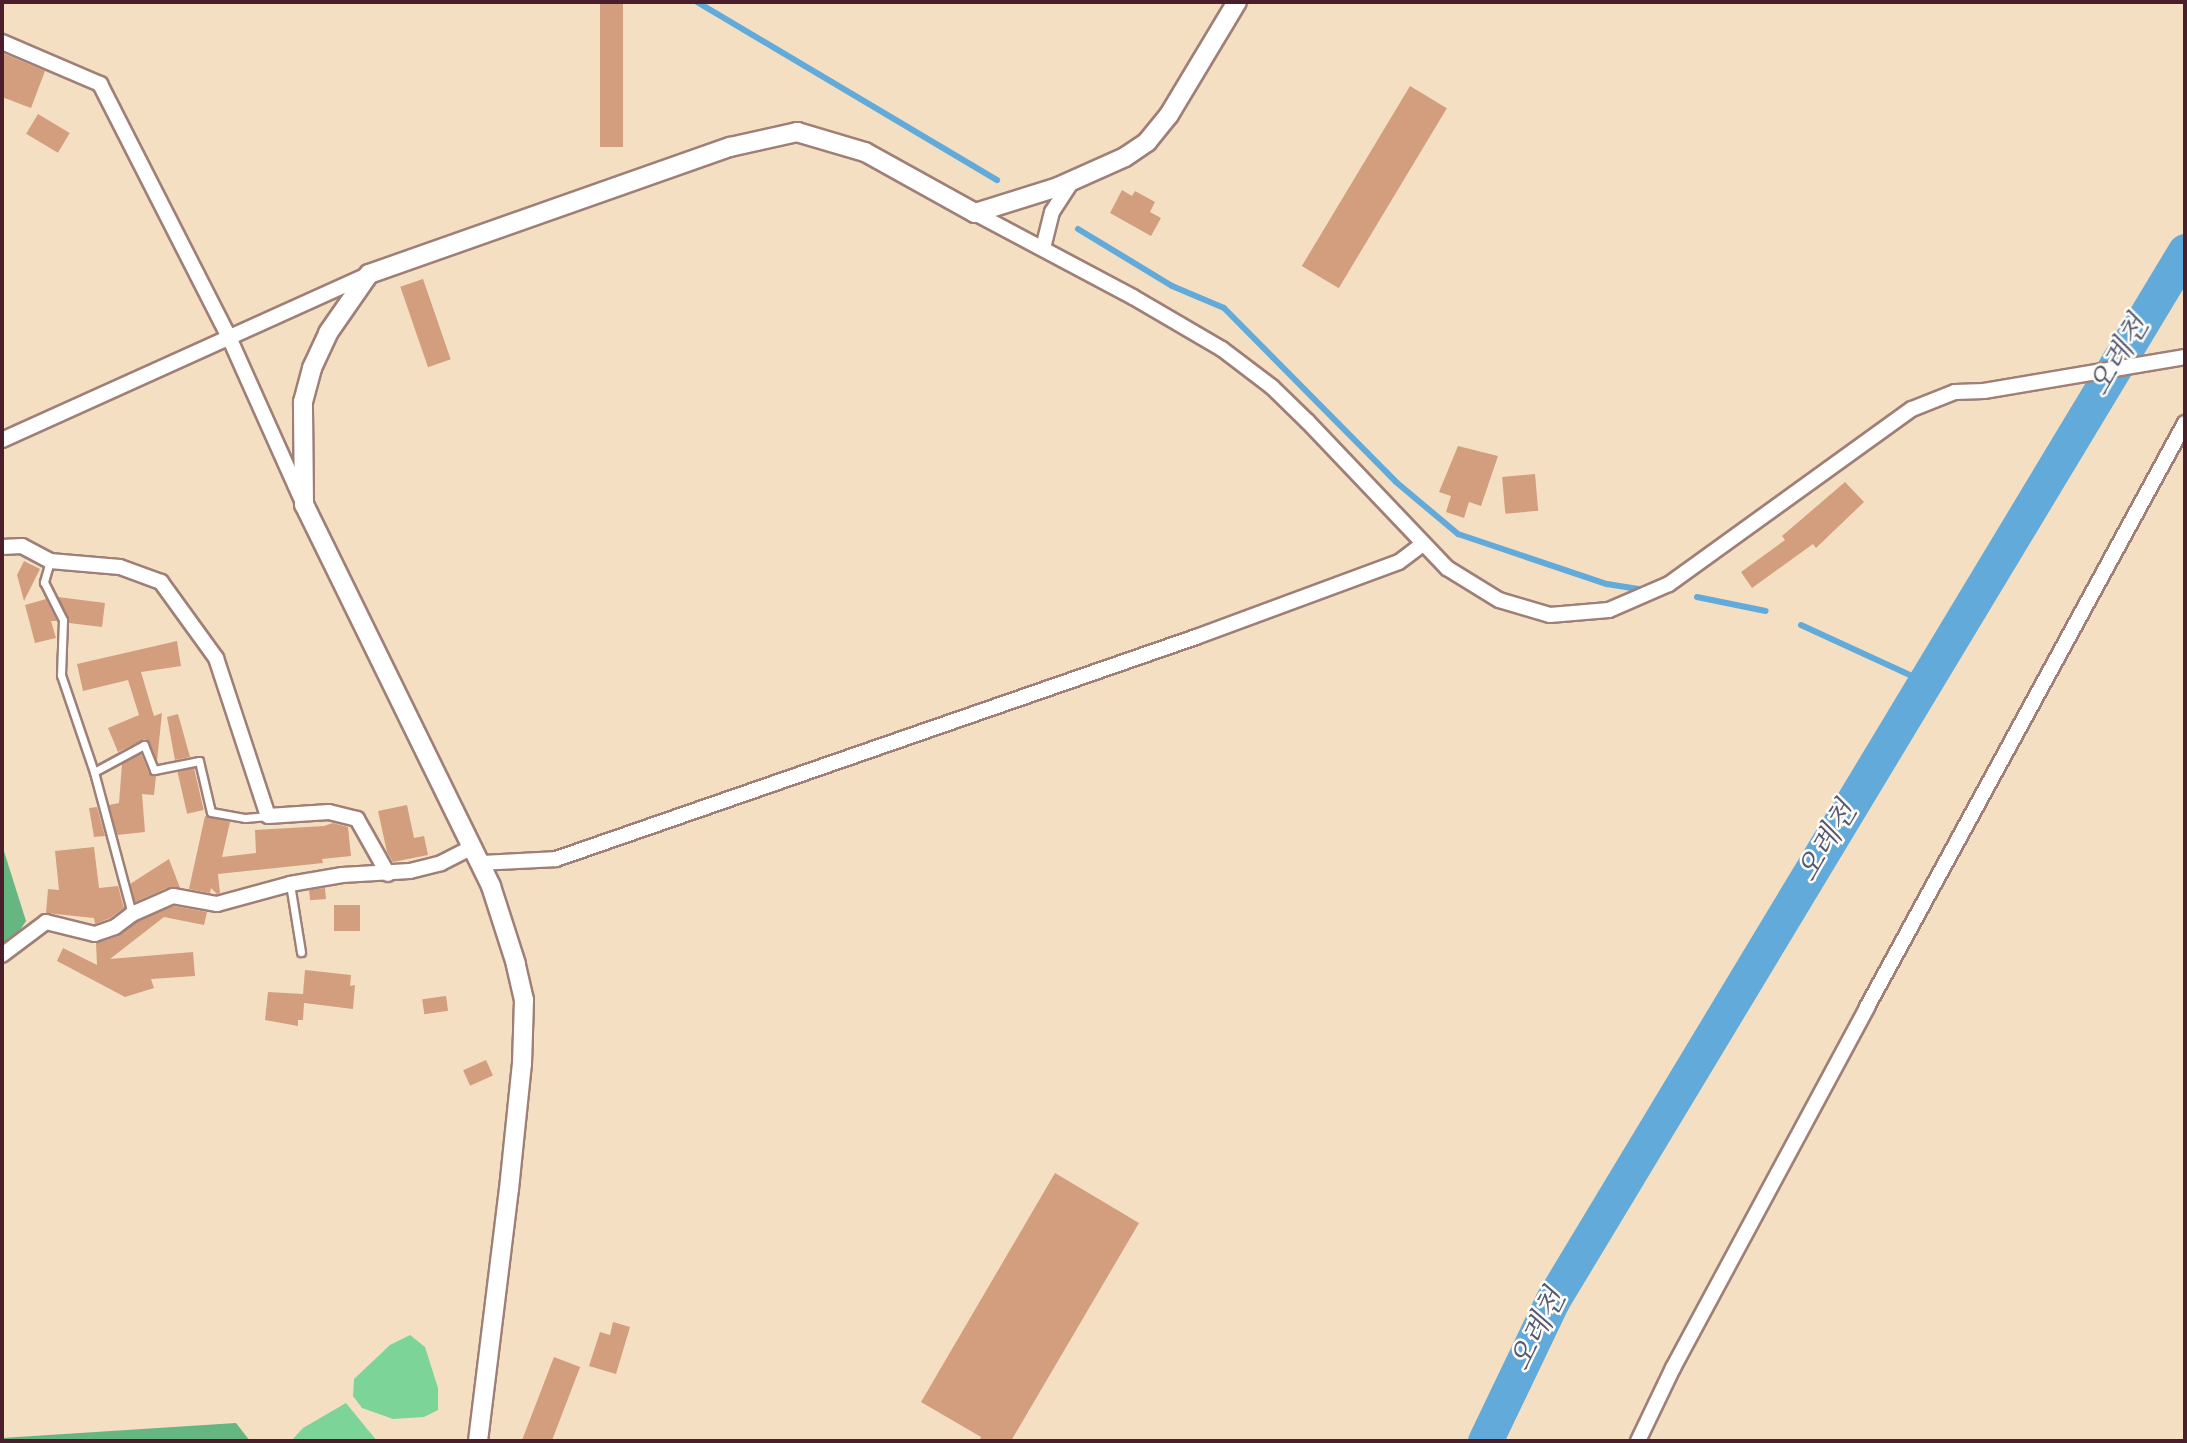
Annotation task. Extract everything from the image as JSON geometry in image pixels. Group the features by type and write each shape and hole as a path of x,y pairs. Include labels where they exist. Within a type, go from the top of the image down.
{"street":[{"path":"975,213 1073,180 1125,157 1147,142 1169,115 1237,2"},
{"path":"2,42 100,84 228,335 304,505 480,863 503,925 524,1000 522,1065 478,1441"},
{"path":"2,440 228,335 369,274 730,147 797,132 865,152 1197,332 1272,387 1447,568 1499,600 1550,615 1609,610 1670,584 1912,409 1955,392 1984,391 2185,357"},
{"path":"1043,248 1052,212 1073,180"},
{"path":"304,505 303,402 312,368 328,333 369,274"},
{"path":"1638,1441 1673,1368 2185,423"},
{"path":"480,863 556,859 1196,637 1399,562 1423,544"},
{"path":"2,547 22,546 50,561 120,566 162,582 216,658 268,816 329,811 357,819 388,874"},
{"path":"2,955 46,922 95,934 115,927 132,914 173,896 218,904 290,884 342,874 388,874 440,863 472,847"}],"lane":[{"path":"50,561 44,582 63,620 61,675 94,772 132,914"},
{"path":"94,772 144,745 154,771 199,761 211,812 246,818 268,816"},
{"path":"290,884 302,952"}],"green space":[{"path":"2,845 26,921 2,957"},
{"path":"410,1335 425,1347 438,1388 438,1410 424,1417 393,1419 362,1408 353,1396 354,1379 390,1345"},
{"path":"346,1403 377,1441 291,1441 303,1428"},
{"path":"236,1423 250,1441 2,1441 2,1438"}],"building":[{"path":"600,2 623,2 623,147 600,147"},
{"path":"2,53 45,71 31,108 2,97"},
{"path":"1410,86 1447,108 1339,288 1302,266"},
{"path":"38,114 70,133 58,153 26,134"},
{"path":"1122,190 1132,196 1135,191 1155,202 1150,212 1161,218 1151,236 1110,213"},
{"path":"423,279 451,359 428,367 400,287"},
{"path":"1458,446 1498,456 1481,506 1469,502 1464,518 1446,512 1451,496 1439,492"},
{"path":"1535,474 1538,511 1505,514 1502,477"},
{"path":"1845,482 1864,502 1816,548 1813,544 1752,588 1741,572 1785,540 1782,536"},
{"path":"24,561 40,569 24,601 17,575"},
{"path":"58,597 105,603 102,627 69,623"},
{"path":"46,599 57,621 51,621 56,638 35,643 25,605"},
{"path":"177,641 181,666 141,672 154,716 162,713 157,761 145,739 118,752 108,728 139,715 128,680 83,691 77,664"},
{"path":"178,714 190,757 175,760 167,717"},
{"path":"141,754 149,773 156,776 154,795 142,794 145,832 117,835 109,805 119,803 122,764"},
{"path":"194,768 204,810 187,814 177,772"},
{"path":"407,805 414,838 424,836 428,855 393,862 387,852 378,811"},
{"path":"97,807 105,836 94,837 89,808"},
{"path":"205,816 230,822 222,857 256,853 255,830 324,826 333,823 348,827 351,856 322,859 323,863 218,874 220,893 217,894 211,888 210,893 189,889"},
{"path":"94,847 99,888 118,886 124,908 95,924 94,918 46,913 48,889 59,890 55,851"},
{"path":"169,859 180,888 169,887 135,902 130,884"},
{"path":"325,888 326,899 310,900 309,889"},
{"path":"334,905 360,905 360,931 334,931"},
{"path":"174,906 207,912 204,925 164,917 110,959 193,952 195,976 151,979 154,988 125,997 57,961 63,948 97,965 96,943 119,936 137,922"},
{"path":"305,970 351,975 350,986 355,985 353,1009 304,1003 303,1020 298,1020 298,1026 265,1020 268,992 303,994"},
{"path":"446,996 448,1011 424,1014 422,999"},
{"path":"486,1060 493,1076 470,1086 463,1070"},
{"path":"1055,1173 1139,1223 1011,1441 979,1441 981,1437 921,1402"},
{"path":"613,1322 630,1327 616,1374 589,1366 600,1332 610,1335"},
{"path":"554,1357 580,1367 552,1441 522,1440"}],"waterway":[{"path":"697,2 997,180"},
{"path":"1078,229 1172,286 1224,308 1396,482 1458,534 1607,584 1645,590"},
{"name":"오례천","path":"1485,1441 1552,1301 2185,251"},
{"path":"1697,597 1766,611"},
{"path":"1801,625 1925,682"}]}
